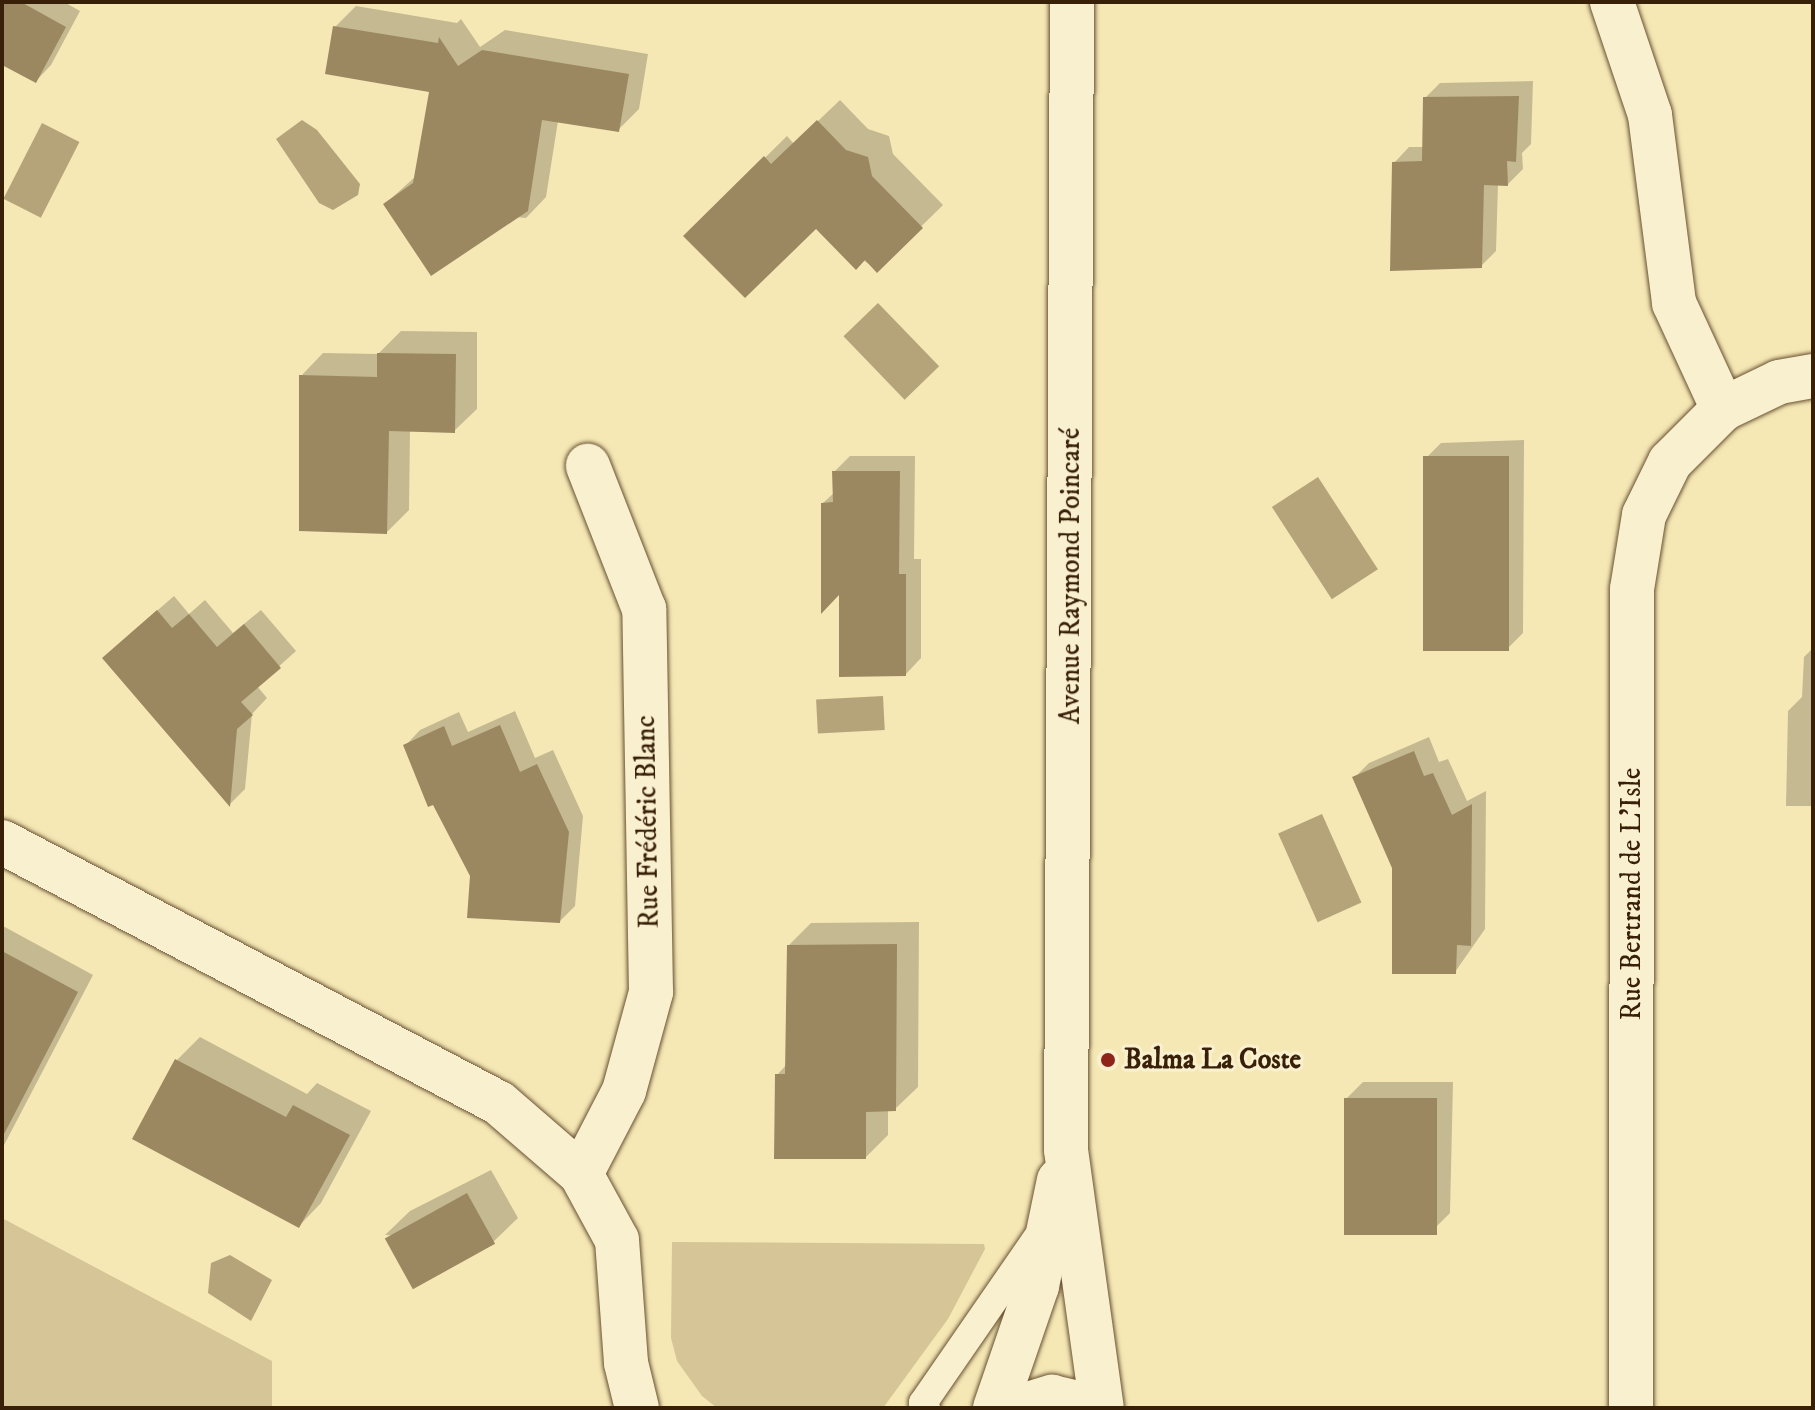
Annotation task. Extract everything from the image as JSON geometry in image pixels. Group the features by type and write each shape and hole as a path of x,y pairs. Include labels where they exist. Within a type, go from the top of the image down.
{"street":[{"name":"Avenue Raymond Poincaré","path":"1072,2 1066,1150 1100,1408"},
{"path":"1612,2 1650,115 1674,303 1723,409"},
{"name":"Rue Bertrand de L'Isle","path":"1631,1408 1632,589 1644,515 1670,462 1723,409 1779,382 1813,376"},
{"name":"Rue Frédéric Blanc","path":"581,1174 624,1091 651,992 644,609 588,466"},
{"path":"2,842 499,1103 581,1174 617,1240 626,1363 637,1408"},
{"name":"Avenue Raymond Poincaré","path":"995,1408 1037,1286 1066,1150"},
{"path":"1015,1408 1052,1397 1100,1408"}],"lane":[{"name":"Avenue Raymond Poincaré","path":"926,1408 923,1403 1051,1217"}],"shaded area":[{"path":"302,120 317,130 360,184 358,195 333,210 319,203 276,139"},
{"path":"42,123 79,142 41,218 3,199"},
{"path":"878,303 939,366 905,400 843,336"},
{"path":"1318,477 1378,569 1332,599 1272,507"},
{"path":"883,696 885,730 818,733 816,700"},
{"path":"1322,814 1361,903 1318,922 1278,834"},
{"path":"2,1218 272,1361 272,1408 2,1408"},
{"path":"672,1242 984,1244 985,1249 948,1319 883,1408 717,1408 702,1396 677,1361 671,1338"},
{"path":"230,1255 272,1280 251,1321 208,1293 211,1263"}],"building":[{"path":"2,2 21,2 66,27 36,83 2,65"},
{"path":"333,26 438,43 439,37 458,66 482,50 629,74 619,132 542,120 528,211 431,276 383,204 413,183 429,92 325,74"},
{"path":"1519,96 1516,162 1507,161 1508,186 1484,185 1482,268 1390,271 1392,162 1422,161 1423,97"},
{"path":"817,120 846,150 868,157 872,176 923,228 877,273 865,260 856,270 816,229 745,298 683,236 764,156 771,164"},
{"path":"377,353 456,354 455,433 389,431 387,534 299,531 299,375 377,377"},
{"path":"1423,456 1509,456 1509,651 1423,651"},
{"path":"832,471 900,471 899,574 906,574 906,676 839,677 839,595 821,614 821,503 833,502"},
{"path":"157,610 172,628 189,614 217,647 244,624 281,668 241,702 253,715 237,729 230,807 102,658"},
{"path":"500,725 520,772 537,764 569,832 560,923 467,918 470,876 433,805 428,807 403,745 444,726 452,746"},
{"path":"1414,751 1424,776 1433,773 1452,815 1472,804 1471,946 1457,945 1456,974 1392,974 1392,868 1352,777"},
{"path":"897,944 896,1111 866,1112 866,1159 774,1159 775,1074 785,1074 787,945"},
{"path":"2,951 78,992 2,1138"},
{"path":"175,1059 286,1117 293,1105 350,1135 299,1228 132,1139"},
{"path":"1344,1098 1437,1098 1437,1235 1344,1235"},
{"path":"467,1193 495,1244 413,1289 385,1239"}],"place":[{"name":"Balma La Coste","path":"1108,1060"}]}
